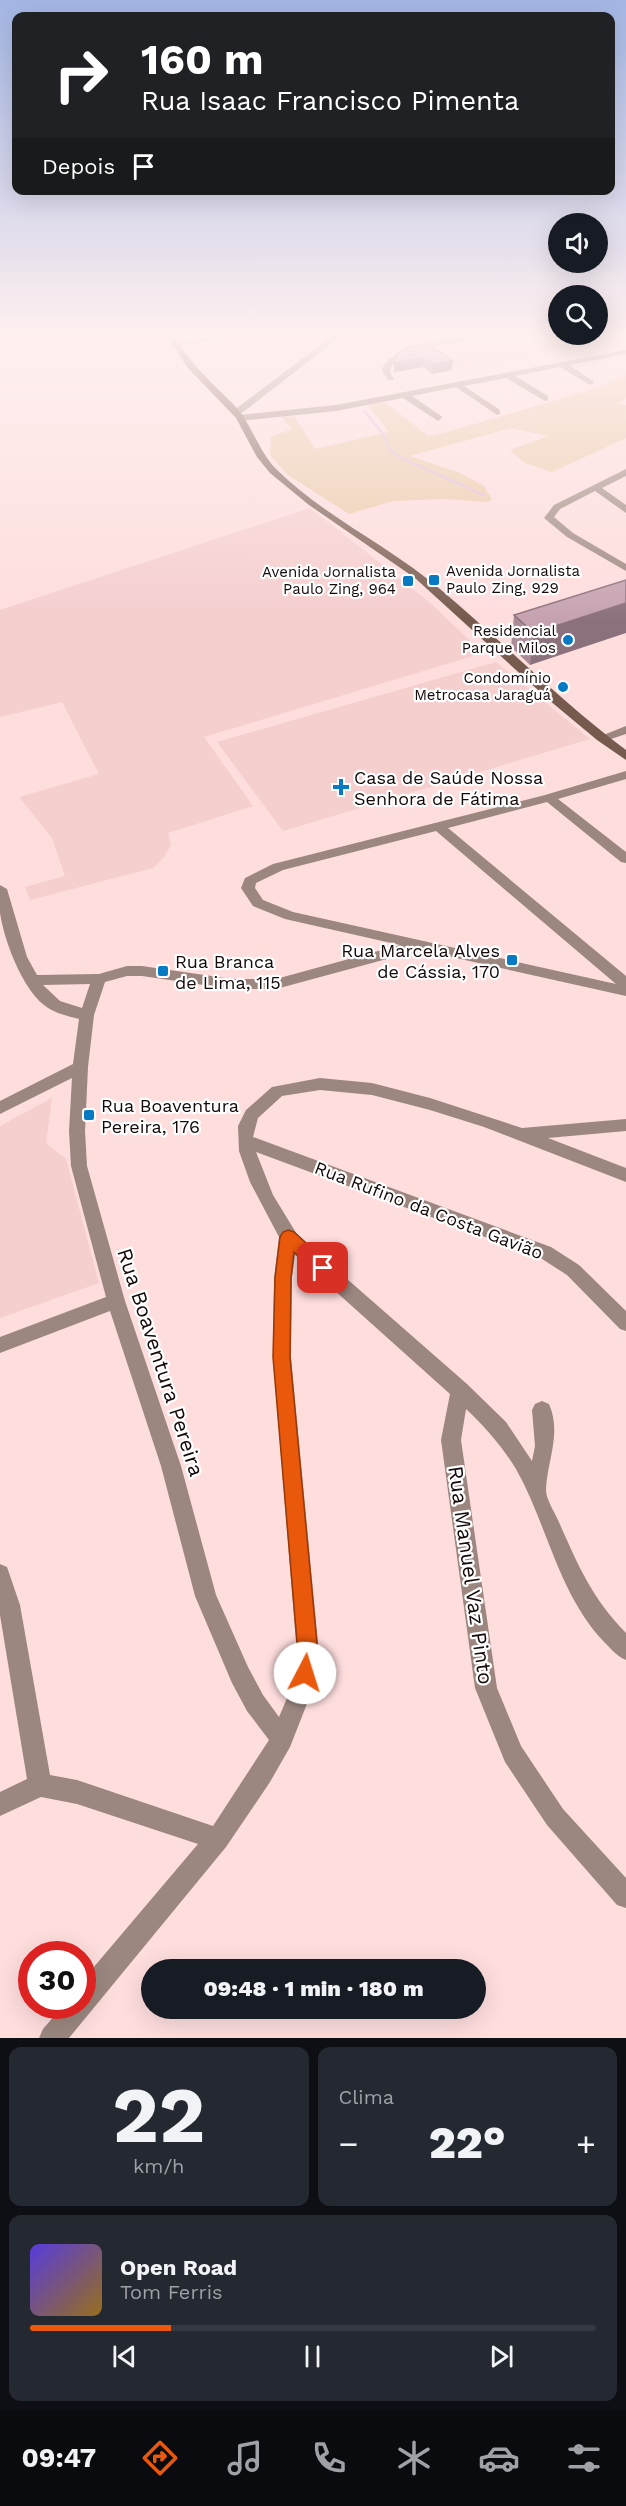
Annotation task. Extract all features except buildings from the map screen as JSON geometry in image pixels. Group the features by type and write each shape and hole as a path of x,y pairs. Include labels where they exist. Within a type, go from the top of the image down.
{"main road":[{"path":"245,429 259,453 293,488 425,582 553,700 626,756"}],"street":[{"path":"626,472 557,507 549,518 570,535 626,568"},
{"path":"595,487 626,510"},
{"path":"602,738 626,730"},
{"path":"626,775 549,798 278,867 250,881 248,888 258,903 267,909 290,916 626,991"},
{"path":"549,798 626,859"},
{"path":"439,827 626,984"},
{"path":"0,889 20,957 40,995 52,1005 87,1016"},
{"path":"32,980 99,979 127,971 142,971 231,984 276,984 423,944"},
{"name":"Rua Boaventura Pereira","path":"99,979 87,1016 80,1067 77,1131 79,1166 116,1301 171,1466 206,1596 240,1675 255,1703 282,1739"},
{"path":"0,1108 80,1067"},
{"path":"626,1175 521,1134 378,1090 316,1083 293,1085 268,1095 256,1107 245,1128 249,1156 263,1190 288,1237 460,1390 499,1428 524,1463 580,1593 598,1620 626,1649"},
{"path":"521,1134 626,1125"},
{"name":"Rua Rufino da Costa Gavião","path":"246,1142 545,1252 573,1270 626,1323"},
{"path":"96,1984 218,1839 282,1739 301,1691 308,1654 282,1357 283,1278 288,1237"},
{"path":"0,1345 116,1301"},
{"name":"Rua Manuel Vaz Pinto","path":"460,1390 451,1440 486,1688 513,1754 555,1817 626,1896"},
{"path":"536,1491 545,1446 542,1410"},
{"path":"0,1574 9,1605 40,1785"},
{"path":"0,1804 40,1785 77,1792 218,1839"},
{"path":"52,2038 68,2019"}],"shaded area":[{"path":"292,429 302,429 315,449 389,432 387,429 419,429 428,436 458,429 507,429 410,456 460,473 484,486 492,500 486,502 444,499 393,501 349,514 288,475 270,455 271,437"},
{"path":"516,429 626,429 626,438 552,472 525,463 510,450 548,436"},
{"path":"310,508 427,600 483,653 204,737 253,806 168,833 171,845 164,857 153,868 30,900 25,887 65,876 52,838 19,797 99,774 62,702 0,717 0,610"},
{"name":"Casa de Saúde Nossa Senhora de Fátima","path":"496,662 590,739 283,831 217,742"},
{"path":"52,1098 46,1143 66,1159 99,1283 0,1318 0,1126"}],"waterway":[{"path":"379,429 389,449 401,458 484,495"}],"place":[{"name":"Avenida Jornalista Paulo Zing, 929","path":"434,580"},
{"name":"Avenida Jornalista Paulo Zing, 964","path":"408,581"},
{"name":"Residencial Parque Milos","path":"568,640"},
{"name":"Condomínio Metrocasa Jaraguá","path":"563,687"},
{"name":"Casa de Saúde Nossa Senhora de Fátima","path":"341,787"},
{"name":"Rua Marcela Alves de Cássia, 170","path":"512,960"},
{"name":"Rua Branca de Lima, 115","path":"163,971"},
{"name":"Rua Boaventura Pereira, 176","path":"89,1115"}],"route":[{"path":"305,1673 308,1654 287,1435 282,1357 283,1278 288,1237 323,1268"}]}
